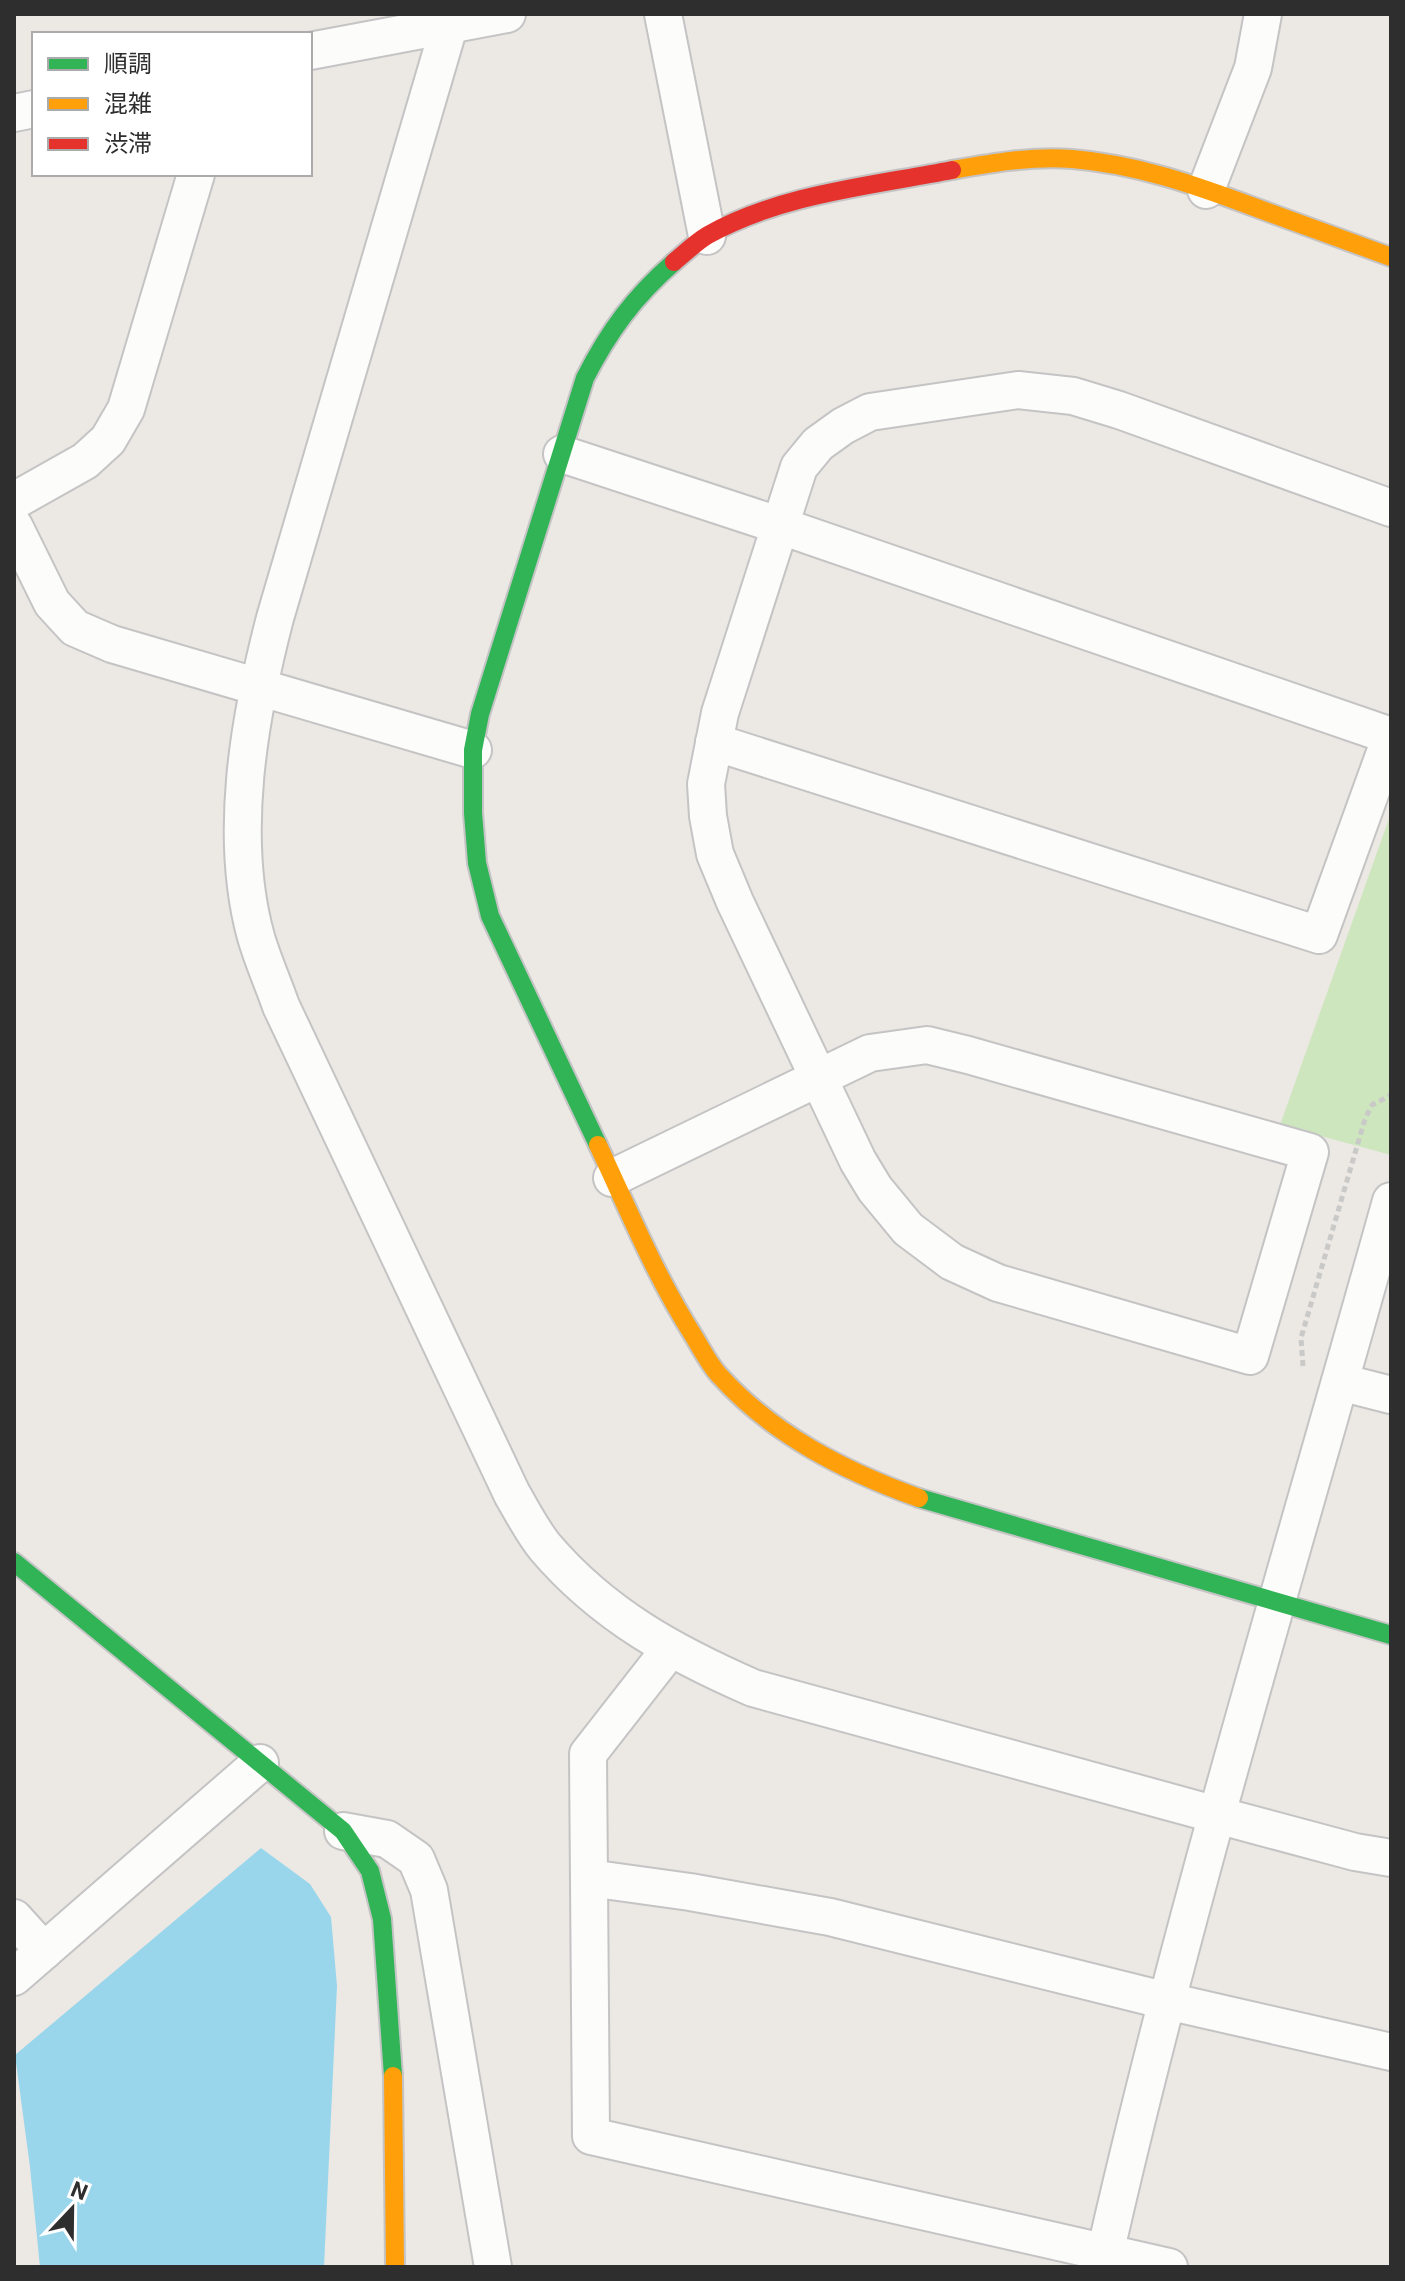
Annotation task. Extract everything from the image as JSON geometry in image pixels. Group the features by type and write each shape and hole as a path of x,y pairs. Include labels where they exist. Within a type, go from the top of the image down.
{"street":[{"path":"312,51 507,14"},
{"path":"663,14 707,236"},
{"path":"1206,190 1253,68 1263,14"},
{"path":"450,23 257,688 246,775 243,862 256,937 281,1006 520,1507 544,1546 586,1588 639,1632 753,1688 1355,1852 1391,1858"},
{"path":"1391,257 1177,179 1117,165 1038,158 1000,161 798,200 752,215 707,236 672,263 636,298 607,336 585,378 480,714 473,750 477,863 490,916 670,1299 718,1374 761,1414 809,1450 870,1480 933,1503 1391,1635"},
{"path":"14,501 85,461 108,440 126,409 195,176"},
{"path":"612,1178 817,1079 870,1053 927,1045 1310,1152 1250,1356 998,1283 952,1262 908,1229 875,1189 858,1161 817,1079 715,854 706,784 720,713 799,467 818,444 870,412 1018,390 1073,396 1391,508"},
{"path":"562,454 1391,736 1319,935 714,742"},
{"path":"14,526 52,603 75,628 112,644 473,750"},
{"path":"1104,2260 1167,2001 1217,1815 1391,1201"},
{"path":"1340,1382 1391,1395"},
{"path":"14,1562 343,1831 370,1871 382,1919 393,2066 395,2267"},
{"path":"670,1649 588,1754 591,2136 1104,2260 1169,2267"},
{"path":"14,1977 260,1763"},
{"path":"343,1831 387,1839 416,1859 429,1890 493,2267"},
{"path":"589,1878 830,1917 1167,2001 1391,2052"},
{"path":"14,1918 44,1951"}],"path":[{"path":"1357,1146 1372,1105 1391,1095"}],"green space":[{"path":"1391,813 1391,1155 1280,1125"}],"water":[{"path":"261,1848 310,1884 331,1917 337,1986 324,2267 40,2267 15,2055"}],"traffic: fast":[{"path":"598,1145 490,916 477,863 473,750 480,714 585,378 624,316 674,262"},
{"path":"919,1498 1391,1635"},
{"path":"14,1562 343,1831 370,1871 382,1919 393,2076"}],"traffic: slow":[{"path":"952,170 1042,158 1119,166 1210,191 1391,257"},
{"path":"598,1145 666,1289 719,1375 762,1416 811,1449 864,1476 919,1498"},
{"path":"393,2076 395,2267"}],"traffic: jam":[{"path":"674,262 708,235 766,210 827,193 952,170"}]}
